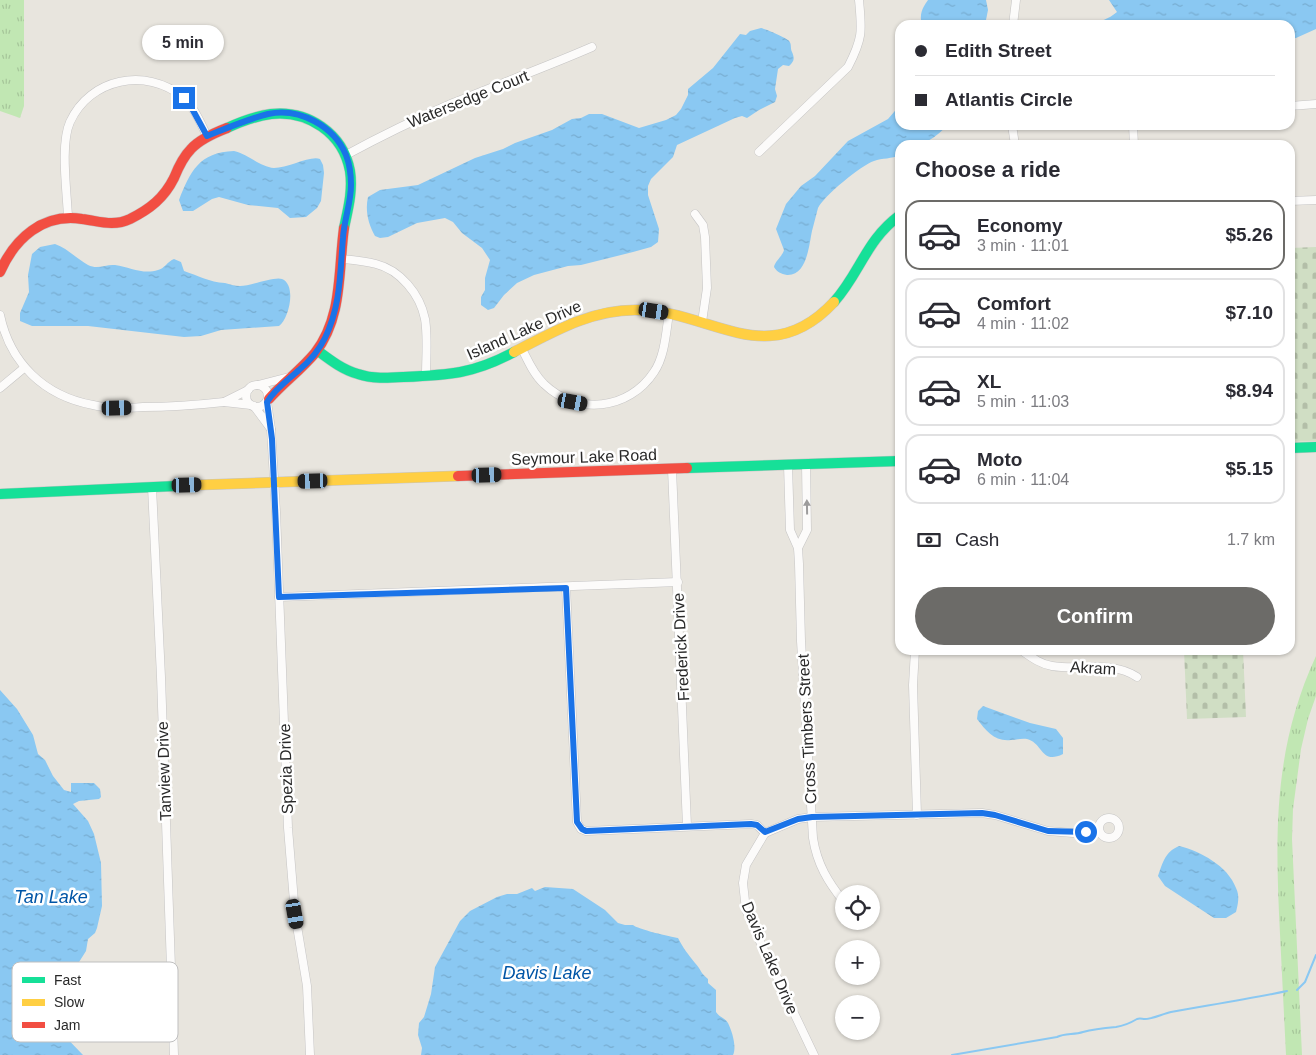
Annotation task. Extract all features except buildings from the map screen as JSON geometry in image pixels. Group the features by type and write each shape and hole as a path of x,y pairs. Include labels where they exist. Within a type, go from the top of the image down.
{"street":[{"path":"759,152 848,67 857,50 862,31 859,0"},
{"path":"1014,20 1016,0"},
{"name":"Watersedge Court","path":"346,155 384,135 454,103 545,68 592,47"},
{"path":"68,217 66,139 70,124 85,101 98,90 124,80 154,81 184,98 207,136"},
{"path":"1295,106 1316,104"},
{"path":"0,272 9,251 25,234 42,222 68,217 108,223 122,223 152,205 166,192 192,147 207,136 268,114 294,114 320,124 329,132 346,155 350,171 351,188 344,222 342,259 335,312 318,351 262,405 224,402 165,407 117,408 94,406 54,391 24,368 11,349 0,315"},
{"path":"1295,201 1316,200"},
{"path":"695,214 703,225 705,237 707,288 702,322"},
{"name":"Island Lake Drive","path":"318,351 349,372 362,376 385,378 426,376 474,370 522,349 564,327 596,315 615,311 633,310 669,313 702,322 731,333 755,336 786,333 804,327 832,305 853,277 872,242 895,219"},
{"path":"342,259 377,264 391,270 410,287 424,317 426,376"},
{"path":"522,349 538,377 556,394 573,402 608,404 629,396 644,384 654,372 660,362 669,313"},
{"path":"0,388 24,368"},
{"path":"224,402 248,390 253,385 289,378"},
{"path":"258,385 265,388 268,400"},
{"path":"248,390 246,396 271,429"},
{"name":"Spezia Drive","path":"268,400 274,482 288,828 294,909 307,986 310,1055"},
{"path":"1295,448 1316,447"},
{"name":"Seymour Lake Road","path":"0,494 152,486 895,461"},
{"name":"Cross Timbers Street","path":"798,548 807,530 806,464"},
{"name":"Cross Timbers Street","path":"788,465 790,530 798,548 812,817 816,854 822,869 835,890"},
{"name":"Frederick Drive","path":"672,469 687,826"},
{"name":"Tanview Drive","path":"152,486 171,962"},
{"path":"279,597 566,588 678,582"},
{"path":"566,588 577,822 578,826 586,831 751,824 757,825 765,832 798,819 812,817 982,813 1048,831 1099,831"},
{"path":"915,655 913,685 917,815"},
{"name":"Akram","path":"1028,655 1036,661 1051,666 1117,668 1137,677"},
{"name":"Davis Lake Drive","path":"765,832 746,865 743,883 746,910 814,1055"},
{"name":"Tanview Drive","path":"174,1042 174,1055"}],"green space":[{"path":"0,0 24,0 24,106 20,118 0,111"},
{"path":"1316,247 1316,441 1295,442 1295,248"},
{"path":"1184,655 1243,655 1246,717 1187,719"},
{"path":"1316,656 1316,696 1301,749 1293,809 1292,839 1302,1055 1286,1055 1277,861 1280,792 1284,758 1292,725 1302,691"}],"water":[{"path":"928,0 986,0 988,10 986,20 921,20 924,6"},
{"path":"1109,0 1316,0 1316,29 1295,38 1295,20 1104,20 1117,12"},
{"path":"761,28 789,41 794,56 789,66 783,65 778,69 775,102 747,118 742,116 735,118 677,145 673,157 651,179 648,186 648,195 659,229 658,242 651,247 534,275 517,283 494,308 488,310 481,305 481,297 485,290 485,278 490,260 482,248 462,233 453,222 445,218 417,223 388,237 380,238 375,236 368,217 367,202 368,197 380,190 418,185 475,158 503,149 552,130 572,119 581,118 589,114 602,114 639,128 666,120 676,115 688,95 688,89 713,68 740,34 746,35 750,31"},
{"path":"895,111 895,130 942,130 929,140 895,140 895,157 877,160 868,164 843,182 818,208 806,259 799,271 787,275 778,271 774,267 784,250 776,229 786,204 801,186 815,176 848,141 888,119"},
{"path":"234,151 274,168 316,158 320,159 324,173 321,201 317,208 306,217 290,218 278,208 248,205 219,197 212,199 193,211 183,211 179,200 192,172 212,155"},
{"path":"55,244 88,265 95,267 115,265 147,272 160,269 174,259 181,262 184,271 209,280 236,286 279,278 287,282 289,288 290,302 286,317 279,326 221,330 201,336 184,337 88,326 32,326 20,321 20,313 29,292 28,275 32,254 40,247"},
{"name":"Tan Lake","path":"0,690 17,709 33,735 38,754 45,760 53,776 64,790 71,792 71,783 94,783 100,789 101,797 99,799 79,801 73,804 88,821 94,834 101,863 102,906 95,933 88,939 86,951 79,962 12,962 12,1042 70,1042 83,1055 0,1055"},
{"path":"983,706 1030,723 1056,729 1063,738 1063,754 1050,757 1032,741 1027,739 1005,740 996,737 987,731 977,719 978,711"},
{"path":"1179,846 1204,856 1227,873 1238,894 1236,912 1226,918 1214,918 1165,886 1158,876 1168,854"},
{"name":"Davis Lake","path":"545,887 573,889 605,910 618,923 633,925 647,931 678,938 703,975 708,979 708,983 716,990 716,1012 730,1026 734,1043 733,1055 421,1055 422,1048 418,1035 419,1023 424,1017 431,994 435,967 460,921 470,911 497,897 517,894 532,888 535,891"}],"waterway":[{"path":"1297,990 1305,982 1316,955"},
{"path":"952,1055 1119,1026 1138,1019 1148,1019 1171,1012 1287,991"}],"traffic: fast":[{"path":"227,128 260,116 285,114 310,120 332,135 346,157 351,178 344,228"},
{"path":"834,302 879,235 895,219"},
{"path":"318,351 352,372 363,376 386,378 460,372 486,365 514,352"},
{"path":"1295,448 1316,447"},
{"path":"687,468 895,461"},
{"path":"0,494 198,485"}],"traffic: slow":[{"path":"514,352 587,318 618,311 662,312 738,333 761,336 785,333 809,323 834,302"},
{"path":"198,485 458,476"}],"traffic: jam":[{"path":"0,272 6,260 22,239 32,230 43,224 68,218 118,223 144,211 166,191 183,159 191,149 203,139 227,128"},
{"path":"269,399 304,365 324,339 335,309 338,293 344,228"},
{"path":"458,476 687,468"}],"route":[{"path":"184,98 190,105 207,136 268,114 294,114 307,118 320,124 339,144 346,155 350,171 351,188 344,222 341,279 335,312 318,351 267,402 272,439 279,597 566,588 577,822 578,826 586,831 751,824 757,825 765,832 784,823 812,817 982,813 1048,831 1086,832"}]}
